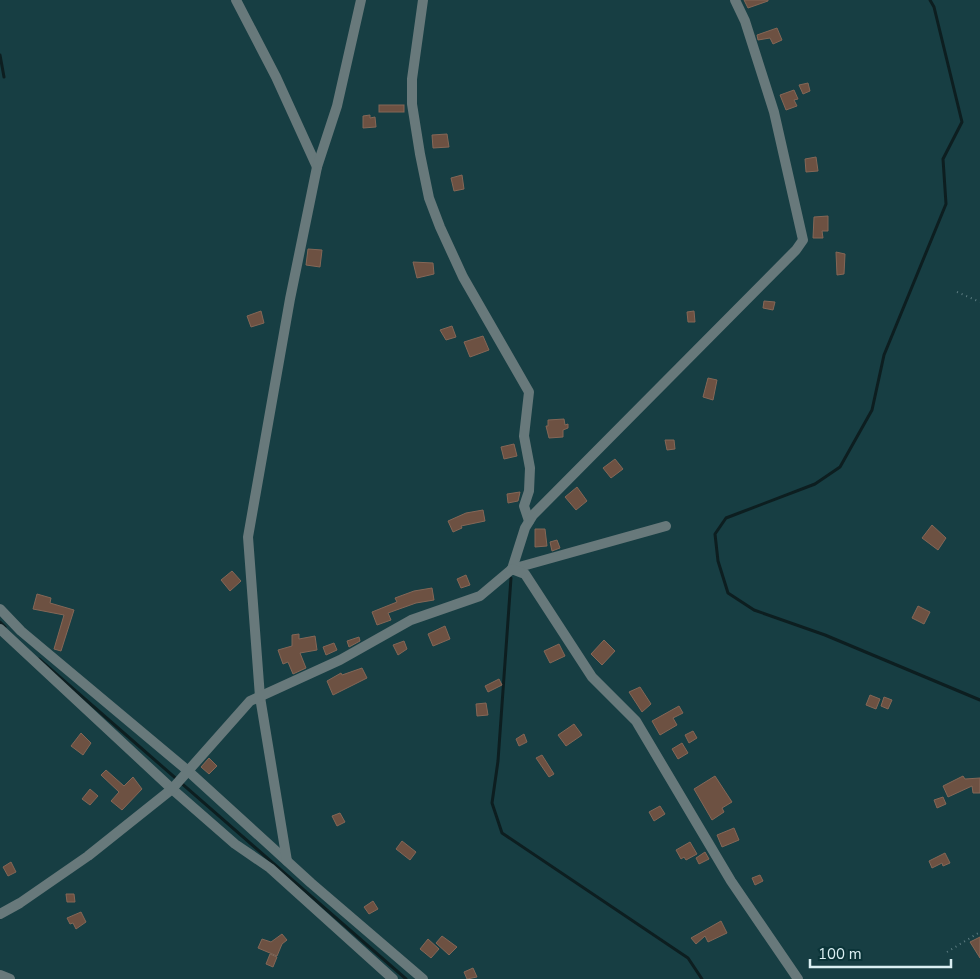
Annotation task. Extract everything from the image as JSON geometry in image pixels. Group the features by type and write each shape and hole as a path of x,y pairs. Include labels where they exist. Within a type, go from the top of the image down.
{"street":[{"path":"236,0 276,77 317,166"},
{"path":"287,861 260,697 248,538 286,319 317,166 337,106 361,0"},
{"path":"423,0 412,79 412,104 420,154 429,198 444,236 463,277 529,392 524,436 530,468 529,491 524,506 529,521"},
{"path":"512,569 529,521 796,250 803,240 774,112 745,21 735,0"},
{"path":"0,914 20,903 88,856 172,789 185,771 242,707 340,660 411,620 480,596 512,569 666,526"},
{"path":"512,569 525,574 592,677 636,721 731,881 798,979"},
{"path":"0,609 21,631 423,979"},
{"path":"0,629 172,789 234,844 270,868 393,979"},
{"path":"0,974 10,979"}],"path":[{"path":"958,292 980,302"},
{"path":"948,952 980,932"}],"building":[{"path":"744,0 768,0 768,1 748,8"},
{"path":"777,28 782,40 773,44 770,38 758,40 757,35"},
{"path":"808,83 810,91 803,94 799,85"},
{"path":"794,90 798,99 794,100 797,106 786,110 780,95"},
{"path":"379,105 404,105 404,112 379,112"},
{"path":"370,115 370,118 375,117 376,127 363,128 363,116"},
{"path":"447,134 449,147 433,148 432,135"},
{"path":"816,157 818,171 806,172 805,159"},
{"path":"462,175 464,189 454,191 451,178"},
{"path":"828,216 828,231 822,231 823,238 813,238 814,217"},
{"path":"308,249 322,250 320,267 306,265"},
{"path":"836,252 845,254 844,274 837,275"},
{"path":"413,262 433,263 434,274 417,278"},
{"path":"764,301 775,302 773,310 763,308"},
{"path":"261,311 264,323 251,327 247,316"},
{"path":"694,311 695,322 688,322 687,312"},
{"path":"452,326 456,337 446,340 440,330"},
{"path":"483,336 489,350 470,357 464,342"},
{"path":"708,378 717,380 713,400 703,397"},
{"path":"564,419 565,425 568,424 568,428 563,430 563,437 549,438 546,426 548,426 548,420"},
{"path":"665,440 674,440 675,449 667,450"},
{"path":"514,444 517,456 504,459 501,447"},
{"path":"615,459 623,469 611,478 603,468"},
{"path":"577,487 587,501 576,510 565,497"},
{"path":"520,492 518,501 508,503 507,494"},
{"path":"483,510 485,521 461,526 462,528 453,532 448,521 466,513"},
{"path":"932,525 946,538 938,550 922,538"},
{"path":"535,529 545,529 547,546 535,547"},
{"path":"557,540 560,548 552,551 550,542"},
{"path":"232,571 241,581 230,591 221,580"},
{"path":"466,575 470,585 461,588 457,579"},
{"path":"432,588 434,600 416,603 388,613 391,620 377,625 372,612 397,602 395,598 414,591"},
{"path":"37,594 51,598 50,603 74,610 61,651 54,649 64,615 33,609"},
{"path":"918,606 930,612 924,624 912,618"},
{"path":"445,626 450,639 433,646 428,634"},
{"path":"299,634 299,639 315,636 317,650 300,653 306,668 293,674 288,662 283,664 278,650 292,646 292,635"},
{"path":"359,637 360,641 349,647 347,641"},
{"path":"604,640 615,651 602,665 591,654"},
{"path":"404,641 407,649 398,655 393,645"},
{"path":"334,643 337,650 326,655 323,647"},
{"path":"559,644 565,656 550,663 544,651"},
{"path":"362,668 367,678 333,695 327,681 341,673 342,675"},
{"path":"499,679 502,685 488,692 485,686"},
{"path":"640,687 651,704 642,712 629,692"},
{"path":"870,695 880,699 876,709 866,705"},
{"path":"884,697 892,700 888,709 881,706"},
{"path":"486,703 488,715 477,716 476,704"},
{"path":"679,706 683,713 673,718 677,725 660,735 652,721"},
{"path":"574,724 582,735 566,746 558,735"},
{"path":"693,731 697,738 689,743 685,735"},
{"path":"81,733 91,743 83,755 71,746"},
{"path":"524,734 527,742 519,746 516,739"},
{"path":"682,743 688,753 678,759 672,749"},
{"path":"542,755 554,774 549,777 536,758"},
{"path":"209,758 217,766 209,774 201,767"},
{"path":"106,770 124,786 133,777 142,789 122,810 111,801 119,792 101,775"},
{"path":"715,776 732,802 722,808 724,812 712,820 694,789"},
{"path":"963,776 965,779 980,778 980,793 973,793 972,786 948,797 943,786"},
{"path":"90,789 98,796 90,805 82,799"},
{"path":"943,797 946,804 937,808 934,800"},
{"path":"660,806 665,814 654,821 649,812"},
{"path":"340,813 345,822 337,826 332,816"},
{"path":"734,828 739,840 722,847 717,835"},
{"path":"402,841 416,852 410,860 396,849"},
{"path":"690,842 697,854 686,860 684,857 681,859 676,850"},
{"path":"705,852 709,859 699,864 696,858"},
{"path":"945,853 950,863 943,866 942,863 932,868 929,861"},
{"path":"11,862 16,872 8,876 3,867"},
{"path":"760,875 763,881 755,885 752,878"},
{"path":"66,894 74,894 75,902 67,902"},
{"path":"373,901 378,909 369,914 364,907"},
{"path":"81,912 86,922 76,929 67,918"},
{"path":"721,921 727,933 708,942 705,936 696,944 691,938"},
{"path":"282,934 287,940 282,944 277,956 258,948 262,939 271,942"},
{"path":"442,936 457,947 449,955 436,943"},
{"path":"980,937 980,958 970,942"},
{"path":"428,939 439,949 431,958 420,949"},
{"path":"270,954 277,957 273,967 266,964"},
{"path":"473,968 477,977 467,979 464,972"}],"waterway":[{"path":"930,0 934,7 962,122 943,159 946,204 884,355 872,410 840,467 815,484 726,518 715,534 718,561 728,593 754,610 825,635 980,700"},
{"path":"0,55 4,77"},
{"path":"511,578 498,761 492,803 502,833 688,958 702,979"},
{"path":"0,622 5,627"},
{"path":"39,659 406,979"}]}
